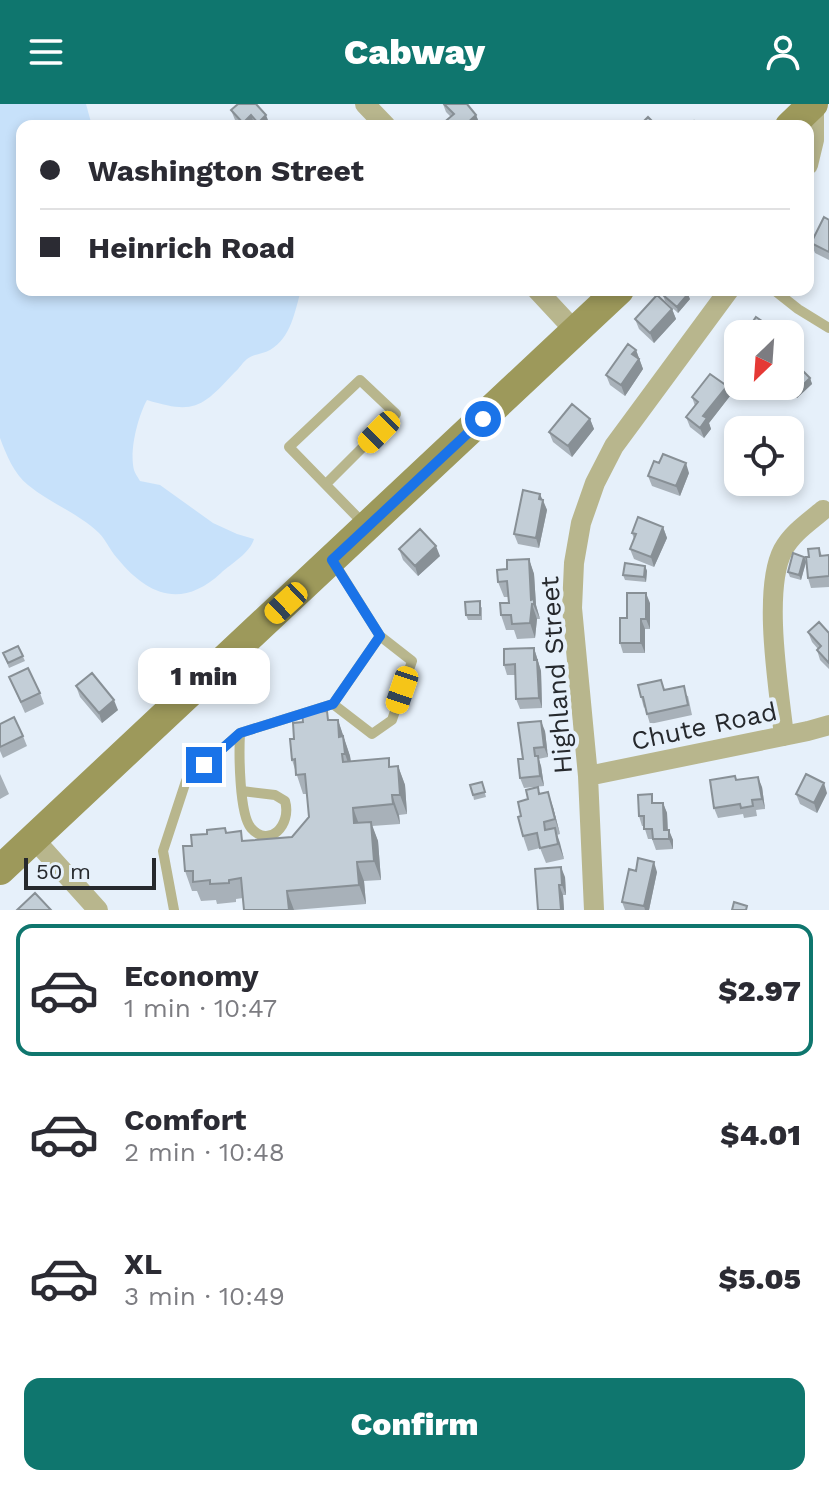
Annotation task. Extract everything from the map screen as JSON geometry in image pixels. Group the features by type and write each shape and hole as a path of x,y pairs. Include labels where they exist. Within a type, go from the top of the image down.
{"main road":[{"path":"797,120 814,104"},
{"path":"0,870 613,296"}],"street":[{"path":"365,104 380,120"},
{"path":"814,104 829,118"},
{"path":"543,296 576,332"},
{"name":"Highland Street","path":"594,910 588,776 572,608 574,563 581,523 595,483 614,446 725,296"},
{"path":"784,736 776,665 774,580 784,549 793,536 823,510"},
{"name":"Chute Road","path":"588,776 829,725"},
{"path":"34,839 98,910"}],"lane":[{"path":"782,296 829,328"},
{"path":"326,484 396,414 360,380 289,447 367,527"},
{"path":"332,560 380,636 412,661 392,720 372,734 333,704"},
{"path":"174,910 163,851 186,781 240,733 333,704 380,636"},
{"path":"240,733 242,791 246,820 252,830 261,835 278,831 285,823 288,811 285,801 275,795 242,791"}],"shaded area":[{"path":"0,104 86,104 90,120 16,120 16,296 299,296 291,323 277,345 247,359 213,394 195,405 175,407 147,400 135,434 133,462 140,481 160,485 213,523 254,539 240,558 193,591 179,594 153,589 129,571 91,526 23,480 0,438"}],"building":[{"path":"238,104 256,104 266,115 261,120 255,120 251,115 246,120 240,120 231,110"},
{"path":"444,104 467,104 476,115 471,120 447,120 454,114"},
{"path":"824,217 829,220 829,252 814,244 814,237"},
{"path":"656,296 672,309 650,333 635,319"},
{"path":"664,296 686,296 677,307"},
{"path":"628,344 636,350 632,354 639,359 621,385 606,375"},
{"path":"710,374 724,384 724,390 703,416 707,418 700,428 686,417 698,402 692,397"},
{"path":"572,404 590,419 568,446 549,432"},
{"path":"663,454 686,463 676,486 648,476 654,461 659,463"},
{"path":"523,490 540,494 539,499 543,500 536,538 514,534"},
{"path":"638,517 663,527 651,557 630,549"},
{"path":"420,529 436,546 415,566 399,549"},
{"path":"819,548 820,556 829,555 829,576 808,578 808,549"},
{"path":"793,553 804,557 799,575 788,572"},
{"path":"529,559 531,600 534,599 530,623 512,624 511,615 501,615 500,603 509,603 507,581 498,582 497,570 507,569 507,560"},
{"path":"625,563 645,566 644,577 623,575"},
{"path":"627,593 646,593 646,619 641,619 641,643 620,643 620,618 627,618"},
{"path":"480,601 480,615 466,615 465,602"},
{"path":"819,622 829,633 829,663 817,650 821,646 808,632"},
{"path":"18,646 23,656 8,663 3,653"},
{"path":"534,648 539,698 516,699 515,664 504,665 504,649"},
{"path":"28,668 40,693 21,702 9,677"},
{"path":"92,673 114,700 99,713 76,686"},
{"path":"661,680 664,690 684,686 688,705 647,714 638,685"},
{"path":"327,711 328,720 338,720 339,737 343,736 343,762 389,758 389,767 398,766 400,795 392,795 393,804 353,808 354,823 371,822 374,861 357,862 359,885 287,891 289,910 244,910 241,878 229,880 229,883 210,884 210,880 193,882 193,871 185,871 183,846 192,846 191,835 225,828 226,833 241,831 242,841 292,837 309,817 305,774 296,775 290,739 294,739 293,723 303,722 302,713"},
{"path":"14,717 23,736 0,747 0,724"},
{"path":"541,721 544,747 534,748 540,776 520,778 518,759 523,759 518,723"},
{"path":"806,774 824,783 814,803 796,794"},
{"path":"735,776 736,780 758,777 762,799 752,800 753,806 741,808 740,804 714,808 710,780"},
{"path":"482,782 485,792 473,795 470,785"},
{"path":"538,787 539,794 548,792 555,819 544,822 545,830 555,828 558,844 540,848 537,833 523,836 518,817 521,816 518,802 528,799 526,790"},
{"path":"652,794 652,803 663,803 664,830 669,830 669,839 653,839 652,829 644,829 644,816 639,816 638,795"},
{"path":"638,858 654,862 644,906 622,902 629,869 636,871"},
{"path":"561,867 561,910 538,910 535,869"},
{"path":"35,893 51,910 17,910"},
{"path":"734,902 747,906 746,910 732,910"}],"route":[{"path":"204,765 240,733 333,704 380,636 332,560 483,419"}]}
